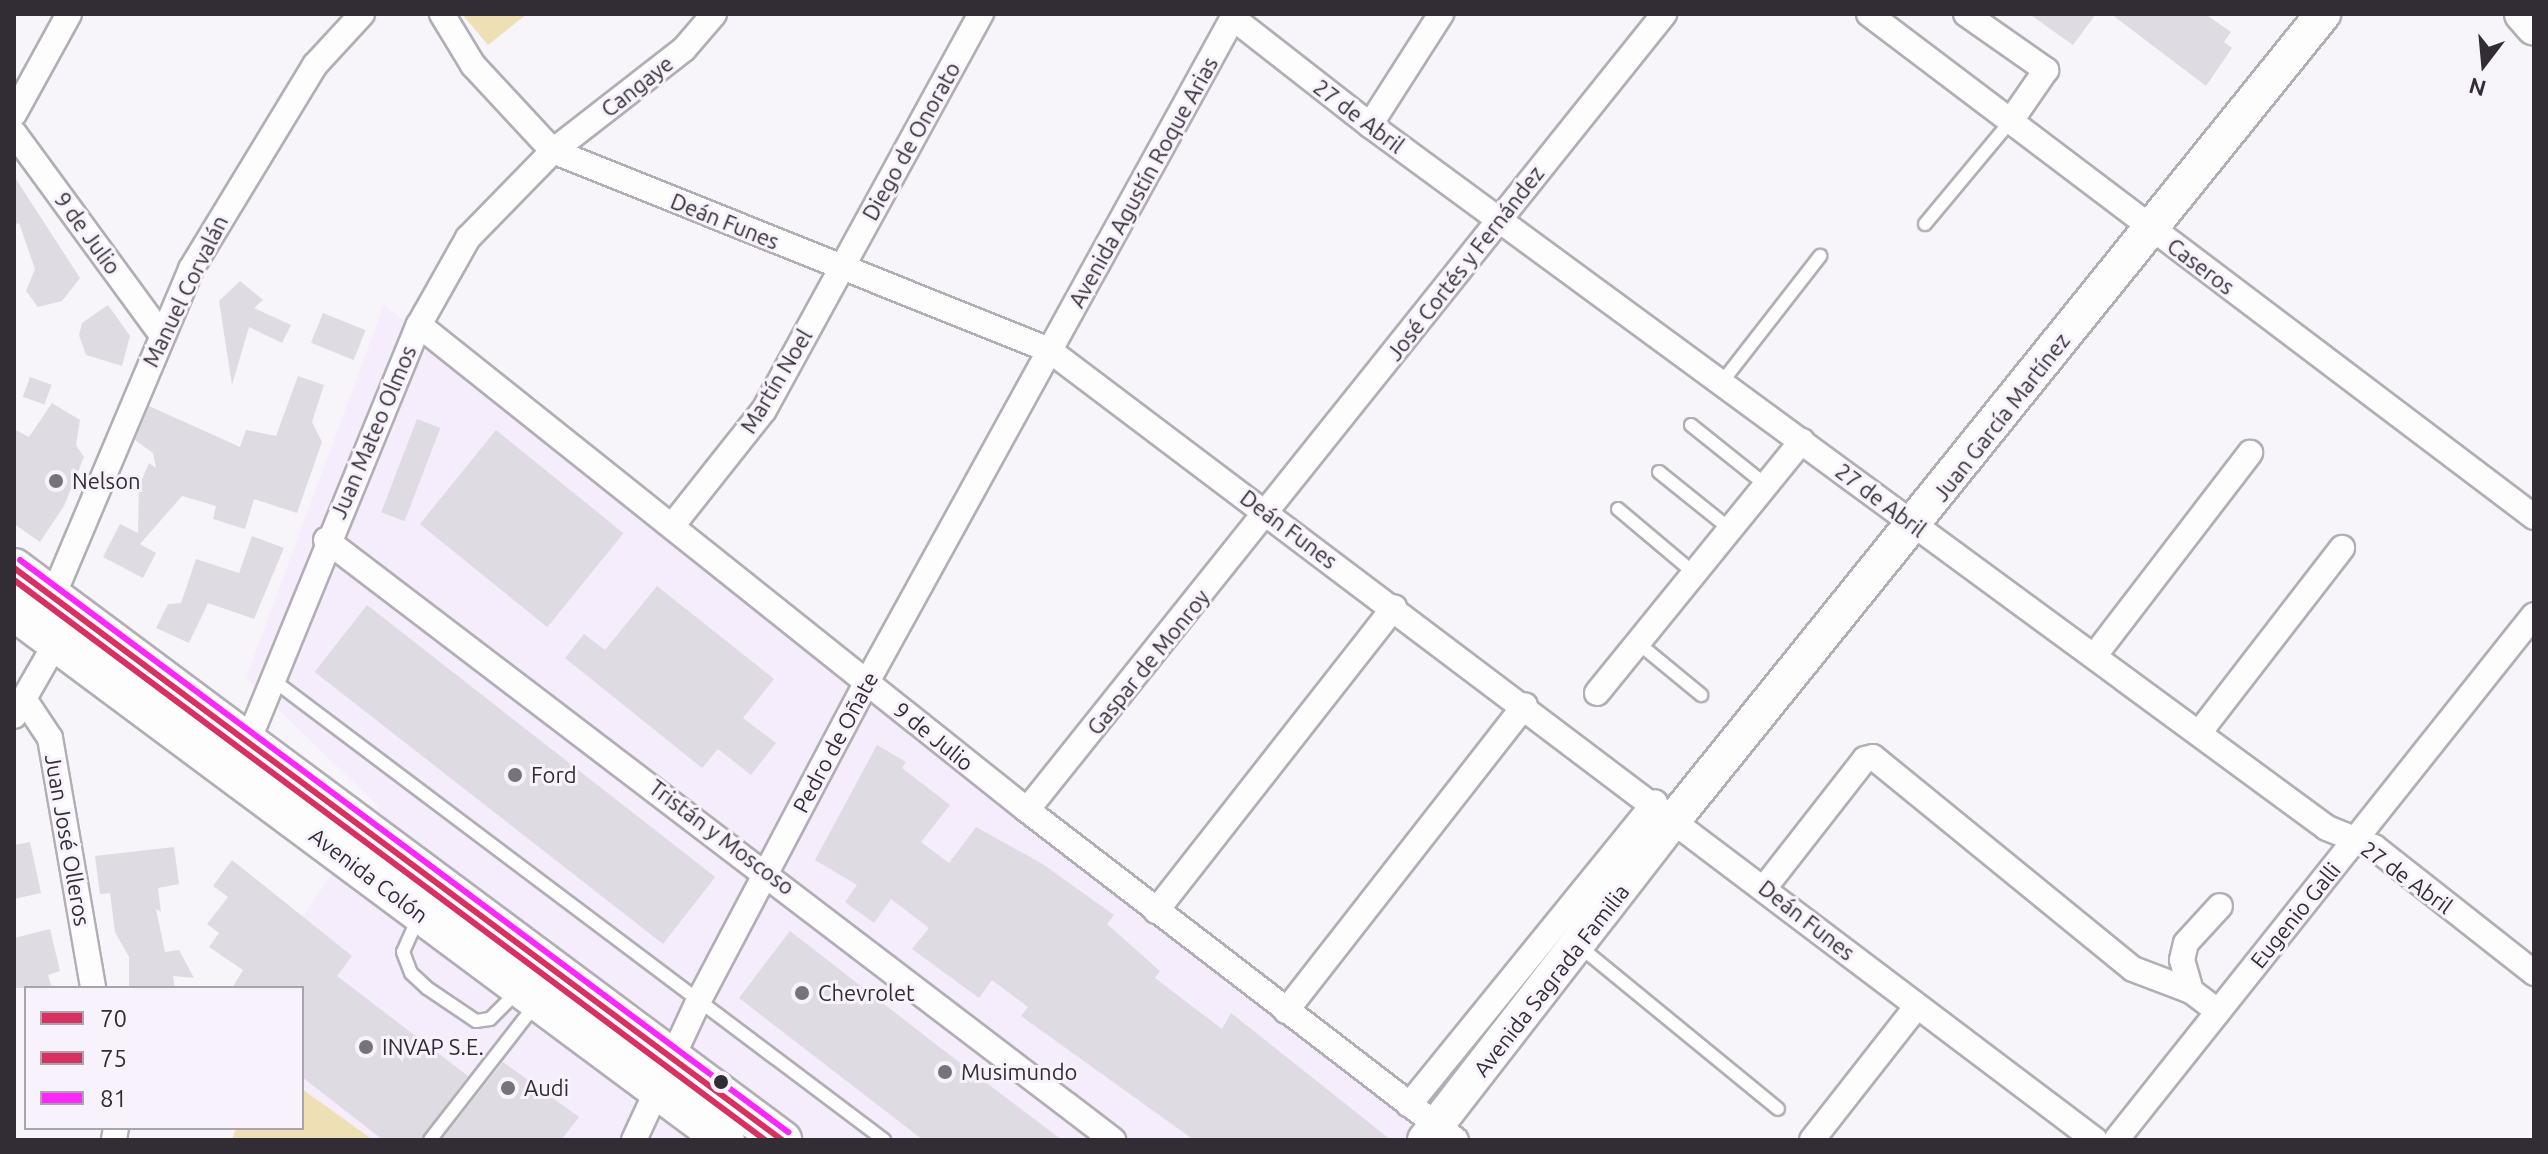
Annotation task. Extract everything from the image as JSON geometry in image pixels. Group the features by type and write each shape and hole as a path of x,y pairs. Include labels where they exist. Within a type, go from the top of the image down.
{"main road":[{"name":"Juan García Martínez","path":"1665,810 1915,526 2323,14"},
{"path":"2522,14 2534,28"},
{"name":"Avenida Colón","path":"14,568 666,1075 725,1140"},
{"name":"Avenida Colón","path":"14,611 530,995 782,1140"},
{"name":"Avenida Sagrada Familia","path":"1439,1135 1579,946 1665,810"}],"street":[{"path":"14,114 69,14"},
{"name":"Manuel Corvalán","path":"53,596 161,334 250,168 322,55 362,14"},
{"name":"Deán Funes","path":"442,14 473,65 553,151 1049,350 1665,810 2095,1140"},
{"name":"Cangaye","path":"553,151 684,49 714,14"},
{"name":"Diego de Onorato","path":"841,269 981,14"},
{"path":"1370,125 1441,14"},
{"name":"José Cortés y Fernández","path":"1268,514 1499,218 1664,14"},
{"name":"Caseros","path":"1869,14 2534,517"},
{"path":"1966,14 2046,70 2010,122"},
{"name":"27 de Abril","path":"1234,16 1370,125 2327,828 2355,839 2534,973"},
{"name":"Avenida Agustín Roque Arias","path":"1049,350 1234,16"},
{"name":"9 de Julio","path":"14,133 161,334"},
{"name":"Juan Mateo Olmos","path":"246,746 326,540 419,325 484,218 553,151"},
{"name":"Martín Noel","path":"672,526 764,410 841,269"},
{"name":"9 de Julio","path":"419,325 1027,810 1409,1105 1439,1135"},
{"name":"Pedro de Oñate","path":"634,1140 698,1002 767,870 1049,350"},
{"path":"1597,693 1802,441"},
{"path":"2095,655 2250,453"},
{"name":"Gaspar de Monroy","path":"1027,810 1268,514"},
{"name":"Tristán y Moscoso","path":"326,540 767,870 1113,1140"},
{"path":"2199,733 2342,548"},
{"path":"1156,911 1394,607"},
{"name":"Eugenio Galli","path":"2116,1140 2534,615"},
{"path":"19,708 57,641"},
{"path":"1286,1011 1525,705"},
{"name":"Juan José Olleros","path":"19,708 50,738 93,986"},
{"path":"1765,887 1865,759 1873,757 2133,969 2191,991 2218,1011"},
{"path":"1409,1105 1665,810"},
{"path":"2191,991 2182,960 2186,943 2220,906"},
{"path":"1812,1140 1917,1006"}],"lane":[{"path":"1925,224 2010,122"},
{"path":"1722,382 1820,256"},
{"path":"1691,425 1766,485"},
{"path":"1659,472 1730,529"},
{"path":"1618,509 1694,573"},
{"path":"1638,643 1701,695"},
{"path":"272,679 884,1140"},
{"path":"420,913 406,941 404,963 461,1014 476,1021 490,1019 530,995"},
{"path":"1579,946 1778,1109"},
{"path":"430,1140 530,995"}],"shaded area":[{"path":"462,14 527,14 488,45"},
{"path":"384,305 1438,1140 370,1140 304,1091 304,986 253,986 379,807 246,678"},
{"path":"304,1090 373,1140 232,1140 235,1130 304,1130"}],"building":[{"path":"2029,14 2096,14 2073,45"},
{"path":"2111,14 2205,14 2231,32 2224,42 2232,48 2206,86"},
{"path":"14,176 80,278 62,301 38,307 26,291 35,269 19,223 14,225"},
{"path":"240,281 263,300 254,308 291,325 282,343 249,327 232,385 219,301"},
{"path":"108,305 130,336 122,366 86,355 79,335 82,323"},
{"path":"323,313 366,330 354,360 311,343"},
{"path":"298,376 324,385 312,422 322,442 297,513 254,499 245,529 213,519 216,506 182,496 140,544 156,553 143,578 103,557 120,524 138,533 139,486 149,463 156,468 153,453 135,440 149,406 240,447 246,430 276,436"},
{"path":"30,377 52,385 44,405 23,397"},
{"path":"52,403 80,420 76,445 84,457 64,506 40,542 14,524 14,429 29,437"},
{"path":"417,419 440,428 405,521 381,512"},
{"path":"496,430 623,533 547,627 420,524"},
{"path":"252,536 284,548 254,619 208,603 189,643 156,628 168,604 181,603 196,559 239,573"},
{"path":"657,586 774,679 743,718 776,743 751,775 718,749 702,768 565,658 584,634 605,650"},
{"name":"Ford","path":"367,605 715,877 663,944 315,672"},
{"path":"877,745 906,762 902,768 950,805 921,842 949,863 976,827 1041,863 1114,915 1107,924 1160,971 1155,978 1222,1029 1231,1013 1391,1140 1194,1140 1021,1016 1028,1007 992,980 979,998 912,949 929,928 891,899 874,923 845,902 857,885 815,860"},
{"path":"30,842 41,893 14,899 14,845"},
{"path":"174,847 179,884 158,888 161,912 156,909 165,952 179,950 194,978 173,976 175,986 129,986 129,957 115,932 110,893 100,894 95,856"},
{"path":"232,860 352,956 337,976 468,1076 421,1140 383,1140 304,1079 304,986 233,986 243,970 209,947 219,933 207,924 228,897 213,886"},
{"path":"50,929 60,971 48,975 51,986 14,988 14,938"},
{"path":"790,931 1062,1140 923,1140 739,998"},
{"name":"Audi","path":"503,1062 579,1117 561,1140 441,1140"}],"transit line":[{"name":"81","path":"20,560 788,1132"},
{"name":"70","path":"14,568 782,1140"},
{"name":"75","path":"14,580 765,1140"}],"place":[{"name":"Nelson","path":"56,481"},
{"name":"Ford","path":"515,775"},
{"name":"Chevrolet","path":"802,993"},
{"name":"INVAP S.E.","path":"366,1047"},
{"name":"Musimundo","path":"945,1072"},
{"name":"Audi","path":"508,1088"}]}
